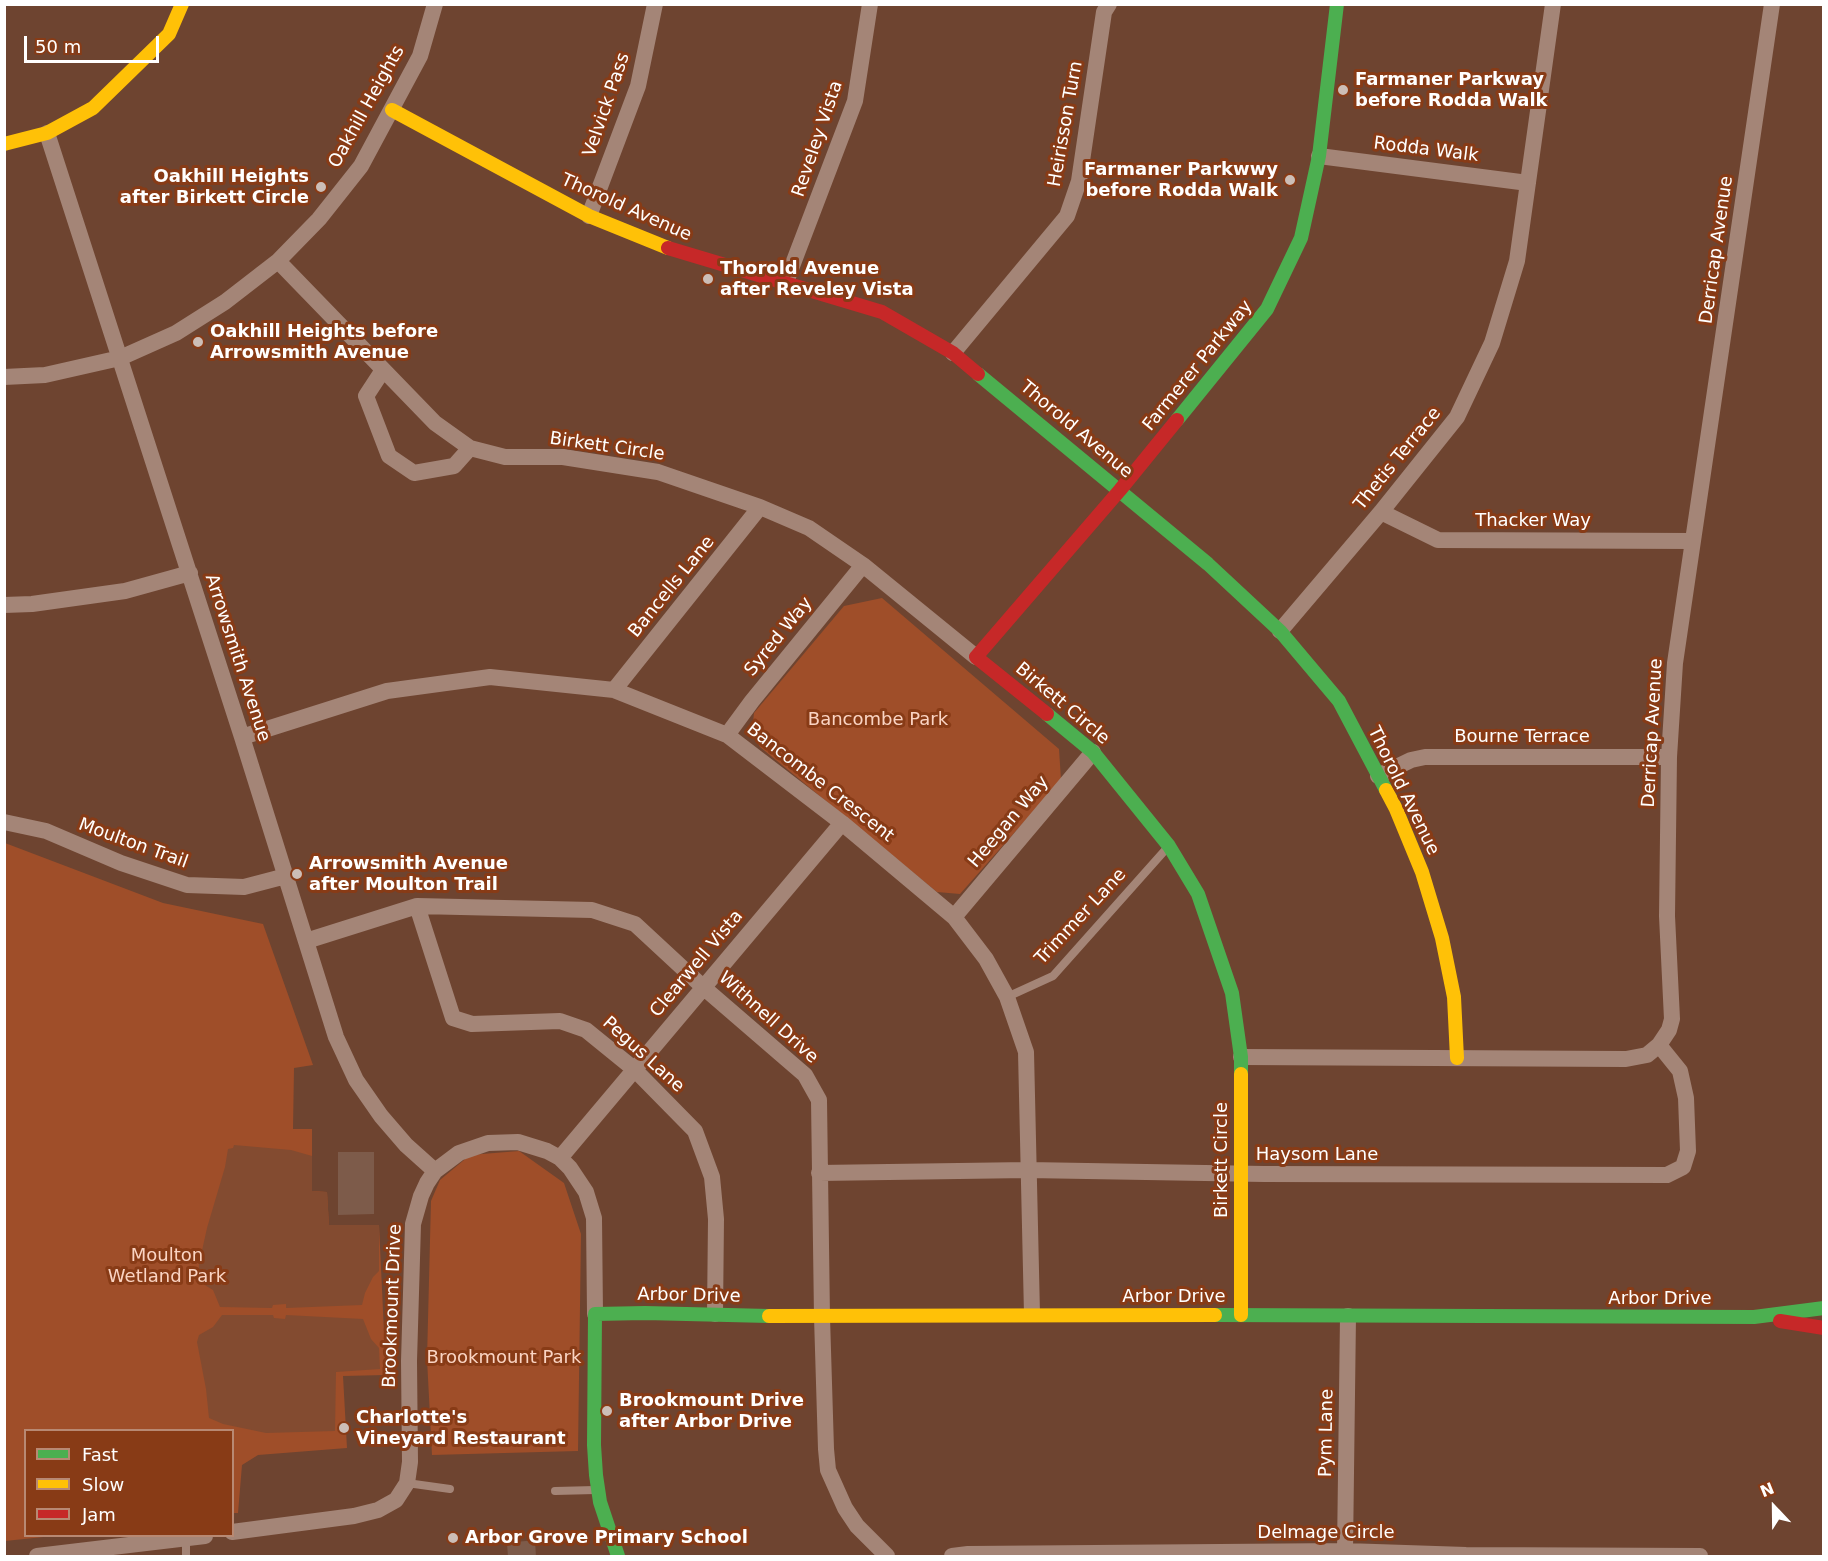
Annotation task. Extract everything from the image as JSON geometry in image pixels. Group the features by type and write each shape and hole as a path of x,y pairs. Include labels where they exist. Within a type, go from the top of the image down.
{"street":[{"path":"4,144 47,133 93,108 169,33 182,4"},
{"name":"Oakhill Heights","path":"4,377 45,375 120,358 176,333 225,302 278,261 319,219 361,165 420,56 435,4"},
{"name":"Velvick Pass","path":"589,216 638,86 655,4"},
{"name":"Reveley Vista","path":"786,282 855,101 870,4"},
{"name":"Heirisson Turn","path":"953,353 1067,216 1079,181 1104,12 1109,4"},
{"name":"Thetis Terrace","path":"1280,631 1381,512 1457,417 1492,343 1517,261 1554,4"},
{"name":"Derricap Avenue","path":"1659,1045 1665,1038 1672,1019 1667,916 1669,757 1675,663 1772,4"},
{"name":"Farmerer Parkway","path":"976,657 1120,490 1267,309 1301,238 1318,156 1332,5"},
{"name":"Thorold Avenue","path":"392,110 589,216 680,253 786,282 882,312 953,353 1208,564 1280,631 1339,701 1396,809 1430,896 1452,988 1457,1058"},
{"name":"Arrowsmith Avenue","path":"47,133 190,573 336,1037 356,1080 381,1116 406,1145 435,1171"},
{"name":"Rodda Walk","path":"1318,156 1528,183"},
{"name":"Birkett Circle","path":"278,261 435,423 470,448 505,457 563,457 658,472 760,507 809,528 863,565 1093,752 1169,846 1198,894 1232,993 1241,1057 1241,1315"},
{"path":"383,370 366,396 389,456 414,473 454,466 470,448"},
{"name":"Bancells Lane","path":"614,690 760,507"},
{"name":"Thacker Way","path":"1381,512 1438,540 1692,541"},
{"name":"Syred Way","path":"727,735 863,565"},
{"path":"4,605 32,604 125,591 190,573"},
{"name":"Bancombe Crescent","path":"242,737 387,691 490,677 614,690 727,735 842,823 954,917 986,959 1008,997 1026,1052 1032,1314"},
{"name":"Heegan Way","path":"954,917 1093,752"},
{"name":"Bourne Terrace","path":"1378,776 1411,760 1425,757 1669,757"},
{"name":"Moulton Trail","path":"4,822 46,831 121,863 187,885 244,886 286,876"},
{"name":"Clearwell Vista","path":"560,1158 842,823"},
{"name":"Withnell Drive","path":"306,941 417,906 592,910 635,924 703,987 805,1075 819,1100 822,1317 828,1470 856,1526 887,1557"},
{"name":"Pegus Lane","path":"417,906 453,1018 472,1024 560,1021 586,1030 634,1069 695,1131 712,1177 716,1220 715,1314"},
{"path":"1241,1057 1626,1059 1647,1055 1659,1045"},
{"name":"Haysom Lane","path":"819,1173 1028,1170 1667,1175 1683,1167 1688,1151 1686,1098 1680,1071 1659,1045"},
{"name":"Brookmount Drive","path":"407,1483 410,1462 409,1361 413,1224 421,1196 435,1171 459,1153 488,1143 503,1141 533,1145 560,1158 579,1180 586,1192 594,1218 594,1445 600,1502 618,1557"},
{"path":"1754,1317 1824,1308"},
{"name":"Arbor Drive","path":"595,1314 822,1317 1032,1314 1754,1317"},
{"name":"Pym Lane","path":"1345,1551 1348,1316"},
{"path":"1754,1317 1824,1328"},
{"path":"234,1532 378,1510 396,1500 407,1483"},
{"path":"37,1557 196,1537"},
{"name":"Delmage Circle","path":"952,1557 968,1554 1230,1555 1345,1551 1466,1556 1700,1557"}],"lane":[{"name":"Trimmer Lane","path":"1008,997 1053,976 1169,846"},
{"path":"407,1483 450,1489"},
{"path":"555,1491 599,1490"},
{"path":"186,1538 186,1557"}],"green space":[{"name":"Bancombe Park","path":"882,598 1059,749 1061,780 960,894 937,892 760,747 752,732 754,713 844,606"},
{"name":"Moulton Wetland Park","path":"5,843 163,903 263,924 313,1065 294,1068 293,1129 312,1129 312,1191 327,1192 329,1226 379,1225 386,1375 343,1376 347,1448 258,1455 242,1465 238,1513 234,1513 234,1429 24,1429 24,1537 43,1537 5,1541"},
{"name":"Brookmount Park","path":"519,1151 564,1183 581,1234 578,1451 432,1455 427,1359 431,1201 440,1180 470,1155"}],"shaded area":[{"path":"234,1145 291,1150 312,1156 312,1191 327,1192 329,1225 379,1225 379,1271 373,1277 365,1293 362,1305 286,1308 286,1304 273,1305 272,1308 220,1307 213,1290 198,1281 199,1264 207,1228 228,1149 233,1148"},
{"path":"222,1315 273,1315 274,1318 285,1319 286,1315 363,1319 371,1339 379,1348 380,1369 336,1372 335,1431 266,1433 223,1424 209,1418 197,1342 199,1335 213,1327"}],"building":[{"path":"338,1152 374,1152 374,1214 338,1215"},
{"path":"535,1540 536,1557 508,1557 507,1543"}],"traffic: fast":[{"path":"1177,420 1267,309 1301,238 1319,156 1337,4"},
{"path":"978,374 1208,564 1280,631 1339,701 1386,790"},
{"path":"1047,714 1093,752 1169,846 1198,894 1232,993 1241,1057 1241,1074"},
{"path":"1215,1315 1754,1317 1824,1308"},
{"path":"618,1556 600,1502 596,1475 594,1445 595,1314 769,1316"}],"traffic: slow":[{"path":"4,144 47,133 93,108 169,34 182,4"},
{"path":"392,110 589,216 668,248"},
{"path":"1386,790 1422,872 1442,938 1454,997 1457,1058"},
{"path":"1241,1074 1241,1315"},
{"path":"769,1316 1215,1315"}],"traffic: jam":[{"path":"668,248 882,312 953,353 978,374"},
{"path":"1047,714 976,657 1120,490 1177,420"},
{"path":"1780,1321 1824,1328"}],"place":[{"name":"Farmaner Parkway before Rodda Walk","path":"1343,90"},
{"name":"Farmaner Parkwwy before Rodda Walk","path":"1290,180"},
{"name":"Oakhill Heights after Birkett Circle","path":"321,187"},
{"name":"Thorold Avenue after Reveley Vista","path":"708,279"},
{"name":"Oakhill Heights before Arrowsmith Avenue","path":"198,342"},
{"name":"Arrowsmith Avenue after Moulton Trail","path":"297,874"},
{"name":"Brookmount Drive after Arbor Drive","path":"607,1411"},
{"name":"Charlotte's Vineyard Restaurant","path":"344,1428"},
{"name":"Arbor Grove Primary School","path":"453,1538"}]}
